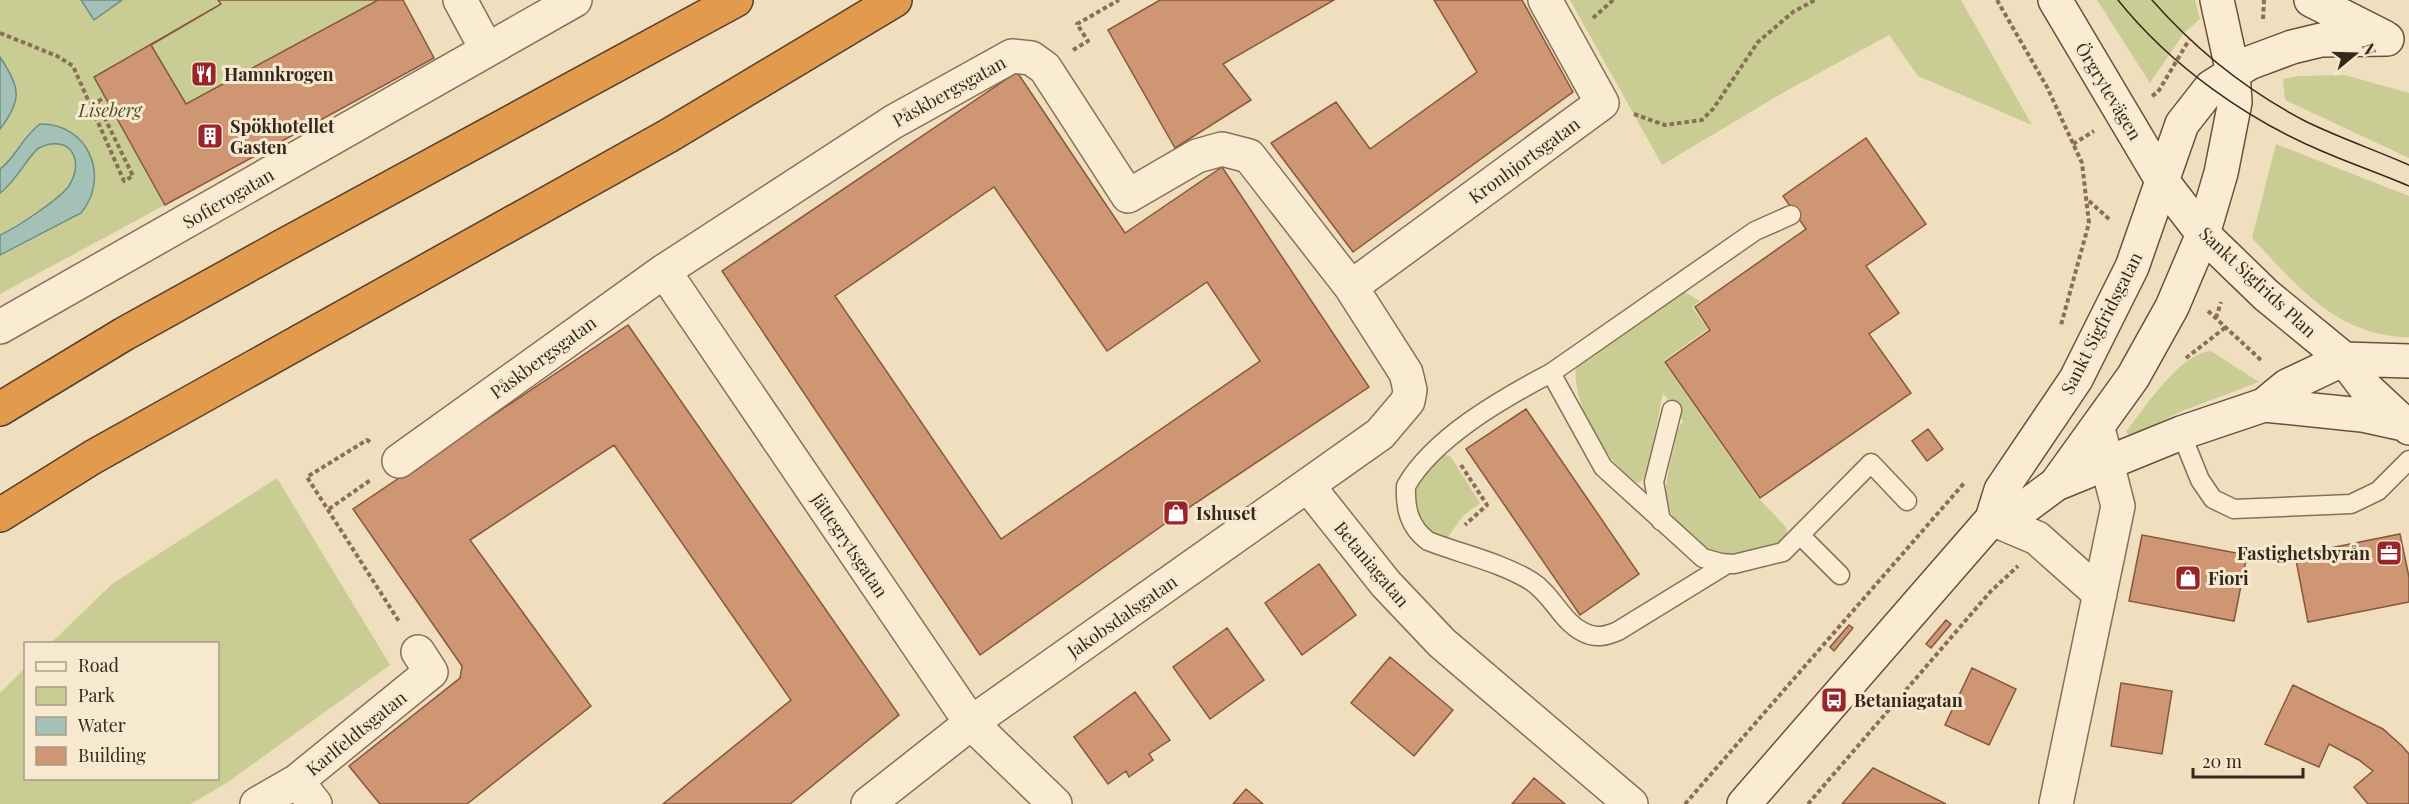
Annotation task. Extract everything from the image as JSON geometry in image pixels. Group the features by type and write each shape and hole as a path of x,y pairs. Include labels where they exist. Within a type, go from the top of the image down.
{"highway":[{"path":"0,409 123,334 713,10 736,0"},
{"path":"0,515 93,457 668,136 894,0"}],"street":[{"path":"460,0 487,51"},
{"name":"Sofierogatan","path":"0,327 575,0"},
{"path":"1545,0 1602,103"},
{"name":"Örgrytevägen","path":"2055,0 2163,182"},
{"name":"Sankt Sigfridsgatan","path":"2056,484 2133,376 2172,307 2203,234 2230,137 2235,102 2233,73 2217,0"},
{"path":"2311,0 2398,42"},
{"path":"2163,182 2182,124 2211,87 2233,73 2269,54 2321,40 2398,42"},
{"name":"Påskbergsgatan","path":"399,460 664,271 893,122 1012,56 1031,58 1045,68"},
{"path":"1045,68 1128,196 1197,156 1222,149 1249,156 1351,286"},
{"name":"Kronhjortsgatan","path":"1351,286 1602,103"},
{"name":"Sankt Sigfrids Plan","path":"2163,182 2203,234 2266,295 2344,359 2365,387 2407,426"},
{"name":"Sankt Sigfridsgatan","path":"1744,804 1992,519 2001,490 2076,379 2132,267 2163,182"},
{"name":"Jättegrytsgatan","path":"664,271 971,723 1055,804"},
{"name":"Jakobsdalsgatan","path":"868,804 971,723 1380,434 1408,401 1410,390 1406,373 1351,286"},
{"path":"2344,359 2409,361"},
{"name":"Sankt Sigfridsgatan","path":"1992,519 2025,507 2056,484 2181,433 2264,405 2287,386 2344,359"},
{"name":"Sankt Sigfridsgatan","path":"2264,405 2362,415 2407,426"},
{"path":"2056,804 2118,506 2109,463 2098,428"},
{"name":"Betaniagatan","path":"1308,486 1386,584 1442,643 1631,804"},
{"path":"1992,519 2037,538 2100,594"},
{"name":"Karlfeldtsgatan","path":"257,804 306,792 431,672 418,652"}],"lane":[{"path":"1727,564 1618,631 1603,637 1593,636 1581,632 1547,593 1531,581 1428,541 1419,534 1409,515 1406,486 1414,473 1446,442 1525,387 1551,373 1755,231 1791,215"},
{"path":"1551,373 1603,467 1702,558 1727,564 1752,561 1783,552 1871,463 1907,501"},
{"path":"1660,520 1654,482 1672,410"},
{"path":"2181,433 2200,480 2213,499 2234,509 2351,504 2378,491 2409,460"},
{"path":"1800,535 1840,575"}],"path":[{"path":"1045,68 1088,41 1077,24 1119,0"},
{"path":"1602,103 1665,125 1702,120 1713,109 1758,42 1793,12 1815,0"},
{"path":"1996,0 2047,87 2082,164 2088,201"},
{"path":"2263,21 2264,0"},
{"path":"0,33 57,56 73,66 124,181 133,176 98,102 105,97"},
{"path":"2158,92 2190,39 2196,34"},
{"path":"329,509 399,460 367,440 307,477 418,652"},
{"path":"1446,442 1487,505 1471,517 1454,550"},
{"path":"1808,804 1991,591 2016,570"}],"green space":[{"name":"Liseberg","path":"0,0 399,0 428,58 0,294"},
{"path":"1570,0 1961,0 2032,125 1918,76 1889,35 1786,91 1662,165"},
{"path":"2097,0 2195,0 2200,19 2184,33 2150,83"},
{"path":"2345,75 2409,93 2409,158 2285,100 2283,79 2299,76"},
{"path":"2276,144 2409,196 2409,337 2365,330 2328,311 2296,284 2252,238"},
{"path":"1679,292 1685,292 1700,301 1692,307 1708,329 1663,361 1759,499 1786,527 1787,535 1782,540 1744,554 1725,554 1702,545 1682,529 1669,509 1666,491 1670,464 1678,429 1683,421 1663,393 1647,474 1639,483 1615,463 1604,448 1579,398 1576,367 1581,360"},
{"path":"2211,351 2259,382 2182,411 2130,436 2126,432 2175,372 2199,354"},
{"path":"1442,453 1451,457 1480,503 1463,516 1445,541 1437,538 1414,516 1415,494 1419,480"},
{"path":"277,478 390,665 228,782 191,804 0,804 0,693 24,669 24,780 219,780 219,642 52,642 112,584"}],"water":[{"path":"81,0 122,0 94,20"},
{"path":"0,57 12,77 16,93 13,109 0,129"},
{"path":"40,124 57,126 71,132 82,142 90,155 94,169 94,184 90,199 81,213 0,255 0,235 55,199 68,187 73,177 75,159 72,152 59,144 50,144 39,148 0,193 0,169"}],"building":[{"name":"Spökhotellet Gasten","path":"218,0 403,0 434,58 165,205 94,77 221,4"},
{"name":"Hamnkrogen","path":"218,0 378,0 186,104 151,45 221,4"},
{"path":"1160,0 1334,0 1223,64 1251,100 1175,148 1108,30"},
{"path":"1434,0 1522,0 1573,92 1353,252 1271,143 1336,102 1370,149 1477,72"},
{"path":"1017,72 1125,233 1222,167 1369,387 1166,523 980,655 722,271","holes":["994,187 1107,351 1207,282 1260,361 1001,539 835,296"]},
{"path":"1866,138 1926,224 1866,266 1899,313 1869,334 1911,393 1760,498 1665,362 1710,330 1695,307 1806,229 1783,196"},
{"path":"628,325 899,715 790,804 663,804 791,700 614,445 470,540 591,706 467,804 380,804 349,766 460,678 462,666 353,509"},
{"path":"1526,409 1639,574 1580,615 1466,449"},
{"path":"1928,429 1943,449 1927,461 1912,441"},
{"path":"2400,534 2409,577 2409,602 2308,622 2295,555"},
{"name":"Fiori","path":"2142,535 2247,555 2234,621 2129,601"},
{"path":"1319,564 1356,615 1302,655 1265,603"},
{"path":"1946,620 1951,624 1931,648 1926,644"},
{"path":"1849,625 1853,628 1834,651 1830,647"},
{"path":"1227,628 1264,680 1210,719 1173,667"},
{"path":"1390,657 1453,710 1414,756 1351,703"},
{"path":"1972,668 2016,689 1989,745 1945,725"},
{"path":"2121,683 2172,691 2162,754 2111,746"},
{"path":"2293,685 2383,729 2402,746 2409,754 2409,804 2368,804 2354,787 2373,771 2359,760 2329,744 2319,767 2265,744"},
{"path":"1135,692 1170,740 1149,754 1153,760 1129,777 1126,771 1108,784 1074,737"},
{"path":"1873,768 1946,804 1842,804"},
{"path":"1534,778 1565,804 1512,804"},
{"path":"1246,789 1263,804 1233,804"}],"tram line":[{"path":"2118,0 2161,47 2239,107 2295,139 2409,186"},
{"path":"2152,0 2186,36 2264,97 2307,122 2409,165"}],"place":[{"name":"Hamnkrogen","path":"204,74"},
{"name":"Spökhotellet Gasten","path":"210,136"},
{"name":"Ishuset","path":"1176,513"},
{"name":"Fastighetsbyrån","path":"2389,553"},
{"name":"Fiori","path":"2188,578"},
{"name":"Betaniagatan","path":"1834,700"}]}
